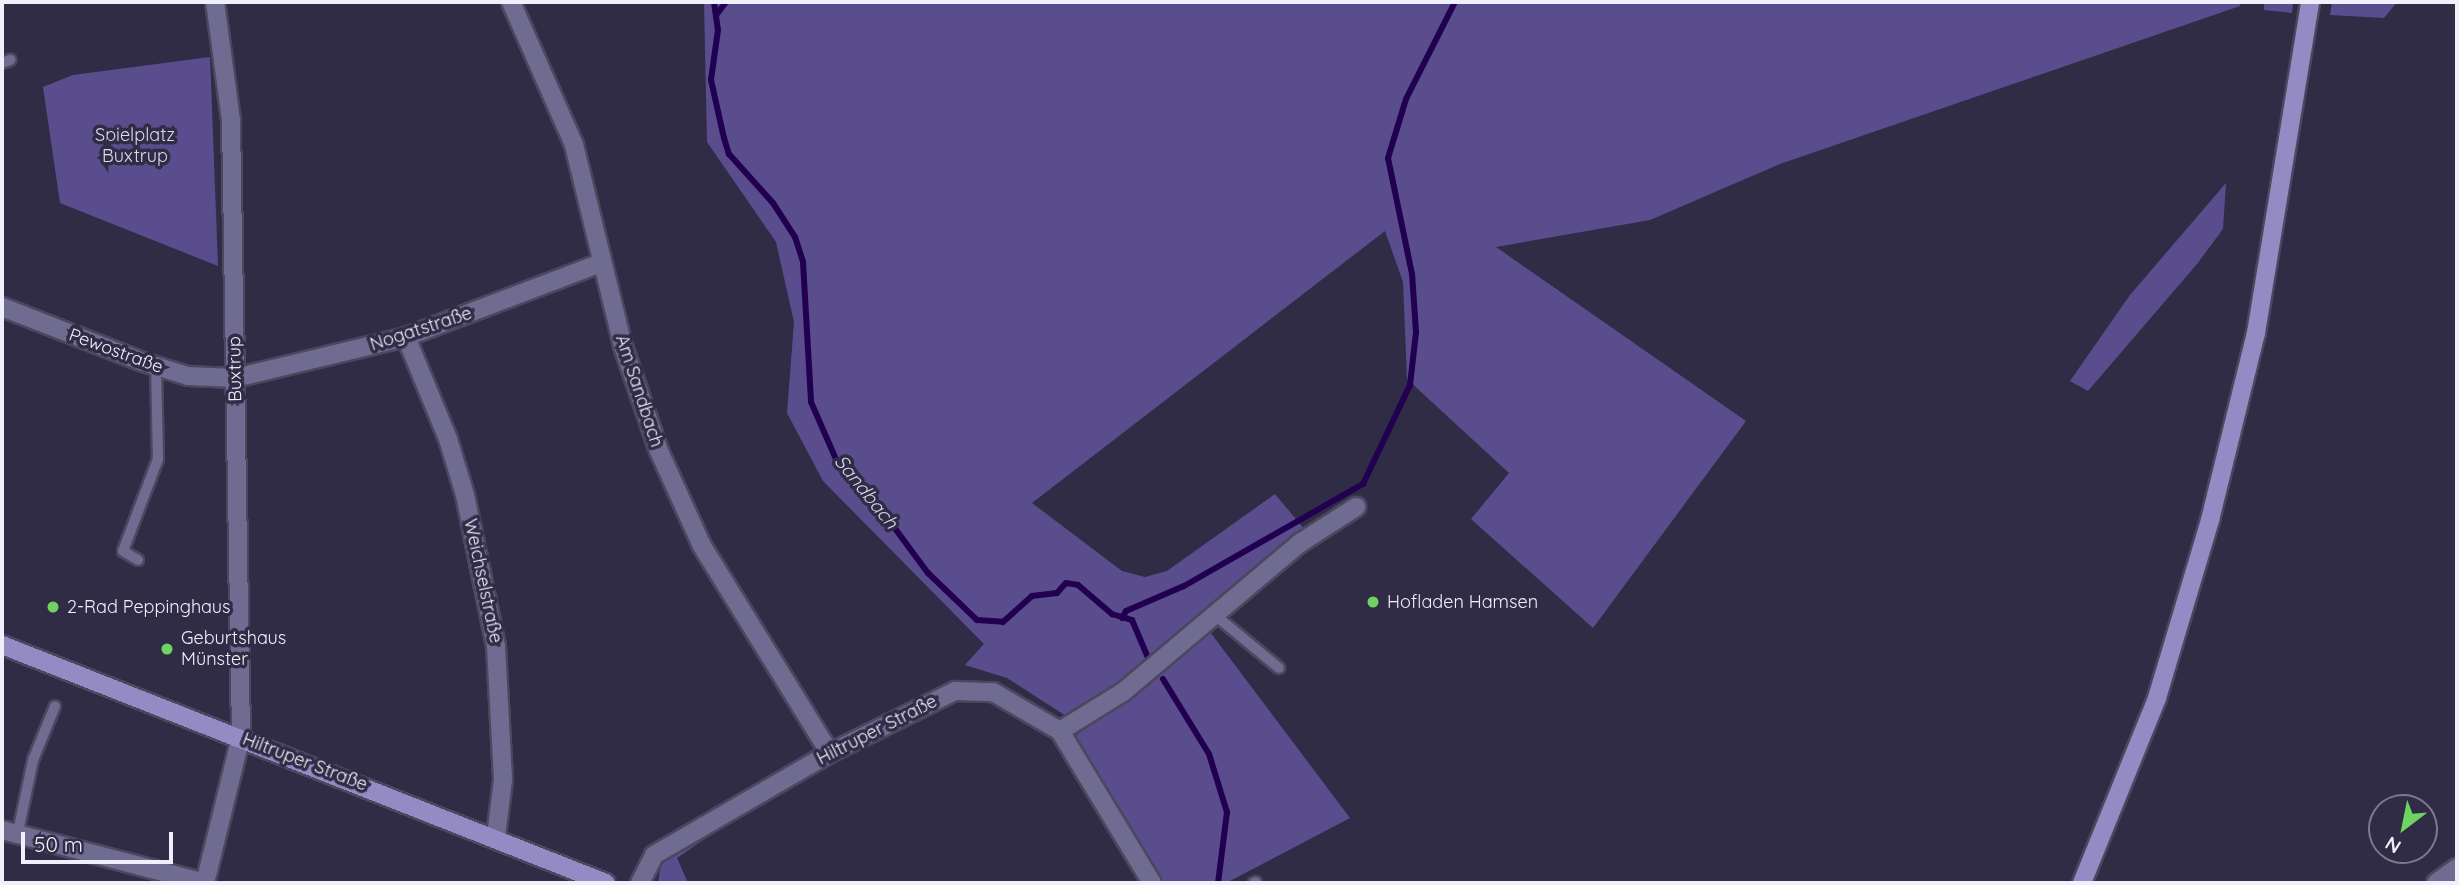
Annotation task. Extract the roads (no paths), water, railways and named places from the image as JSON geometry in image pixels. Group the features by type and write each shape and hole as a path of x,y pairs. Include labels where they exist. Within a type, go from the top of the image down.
{"main road":[{"path":"2082,883 2157,698 2210,520 2256,332 2310,2"},
{"name":"Hiltruper Straße","path":"2,645 496,836 606,883"}],"street":[{"name":"Buxtrup","path":"205,883 241,736 231,120 215,2"},
{"name":"Am Sandbach","path":"511,2 574,145 601,263 659,451 702,546 830,753"},
{"name":"Nogatstraße","path":"235,378 406,337 601,263"},
{"name":"Pewostraße","path":"2,307 188,376 235,378"},
{"name":"Weichselstraße","path":"406,337 448,439 465,495 496,646 503,780 496,836"},
{"path":"1060,731 1123,692 1300,543 1356,507"},
{"name":"Hiltruper Straße","path":"640,883 654,855 830,753 956,691 993,692 1060,731 1152,883"},
{"path":"10,831 205,883"},
{"path":"2436,883 2457,868"}],"lane":[{"path":"138,560 123,551 158,459 156,366"},
{"path":"1215,615 1279,668"},
{"path":"10,831 33,760 55,706"}],"waterway":[{"name":"Sandbach","path":"714,2 718,30 711,80 724,138 729,154 773,203 795,237 803,262 811,402 839,466 871,496 928,573 977,620 1003,622 1032,596 1057,593 1066,583 1078,585 1112,614 1132,620 1149,660"},
{"name":"Sandbach","path":"717,14 726,2"},
{"path":"1122,618 1126,611 1184,586 1363,484 1410,385 1416,332 1412,274 1388,158 1406,99 1455,2"},
{"name":"Sandbach","path":"1163,679 1209,754 1227,812 1218,883"}],"place":[{"name":"Hofladen Hamsen","path":"1373,602"},
{"name":"2-Rad Peppinghaus","path":"53,607"},
{"name":"Geburtshaus Münster","path":"167,649"}],"park label":[{"name":"Spielplatz Buxtrup","path":"135,146"}]}
